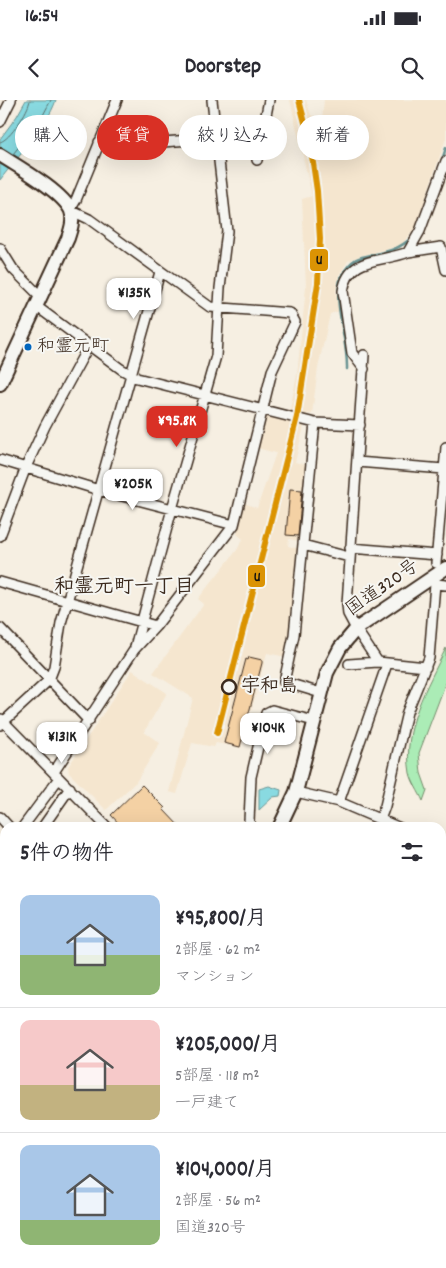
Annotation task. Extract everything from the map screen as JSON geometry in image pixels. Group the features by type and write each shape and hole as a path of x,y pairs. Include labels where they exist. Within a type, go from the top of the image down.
{"highway":[{"path":"0,154 58,195 70,210 72,225 68,238 0,384"},
{"name":"国道320号","path":"282,822 296,792 327,673 336,655 356,629 440,562"},
{"name":"国道320号","path":"275,822 287,813"}],"street":[{"path":"0,122 11,100"},
{"path":"111,115 117,100"},
{"path":"212,100 214,115"},
{"path":"266,115 269,100"},
{"path":"26,822 134,650 156,626 234,525 272,371 295,322 290,313 210,307 89,219 70,210 76,200 97,147"},
{"path":"134,650 216,356 219,309 228,231 220,160"},
{"path":"408,252 420,231 446,161"},
{"path":"364,369 352,354 343,291 347,277 360,264 408,252 441,247 446,270"},
{"path":"0,248 13,269 39,301 89,345 137,378 315,423 360,425"},
{"path":"102,822 1,721 49,680 54,667 61,623 160,272"},
{"path":"0,536 26,467 45,426 89,345"},
{"path":"364,355 346,604 348,614 356,629 378,662"},
{"path":"315,423 294,635 284,682 322,692"},
{"path":"303,545 349,553 440,562 446,447"},
{"path":"0,460 100,490 234,525"},
{"path":"357,462 444,469"},
{"path":"0,582 156,626"},
{"path":"379,822 385,806 407,712 429,658 435,584 446,585"},
{"path":"0,628 89,721"},
{"path":"348,664 378,662 426,667"},
{"path":"339,802 387,664"},
{"path":"249,822 250,777 266,713 272,710 314,721"},
{"path":"46,822 70,788"},
{"path":"296,792 339,802 377,822"}],"shaded area":[{"path":"290,100 306,100 311,115 297,115 297,131"},
{"path":"324,100 446,100 446,138 415,229 400,246 348,261 339,275 336,291 339,311 330,314 318,368 312,414 307,414 295,462 307,465 299,541 289,539 288,546 299,549 294,610 286,657 267,653 241,748 216,743 214,747 192,743 177,794 169,792 193,698 153,673 204,604 198,599 237,550 243,539 237,534 244,503 257,508 276,453 257,448 267,413 288,419 297,375 306,287 302,199 312,196 304,160 369,160 369,115 322,115"},
{"path":"132,670 167,693 144,732 160,743 136,782 106,810 69,773 68,767"}],"green space":[{"path":"446,648 446,682 419,753 421,773 427,790 423,801 410,773 408,756 410,740 418,708"}],"water":[{"path":"26,100 56,100 49,115 18,115"},
{"path":"15,119 16,160 0,180 0,139"},
{"path":"269,786 281,790 280,796 273,797 259,810 259,789"}],"building":[{"path":"290,489 302,490 298,536 286,535"},
{"path":"249,657 262,660 262,663 240,747 224,743 246,659 248,660"},
{"path":"142,785 165,808 163,809 175,822 117,822 111,815"}],"waterway":[{"path":"442,160 446,148"},
{"path":"347,369 346,348 338,294 341,277 349,265 359,258 394,249 412,237"}],"transit line":[{"name":"U","path":"217,733 297,417 318,283 320,239 317,191 310,142 299,100"}],"place":[{"name":"和霊元町","path":"28,347"},
{"name":"宇和島","path":"229,687"}],"district":[{"name":"和霊元町一丁目","path":"124,588"}]}
